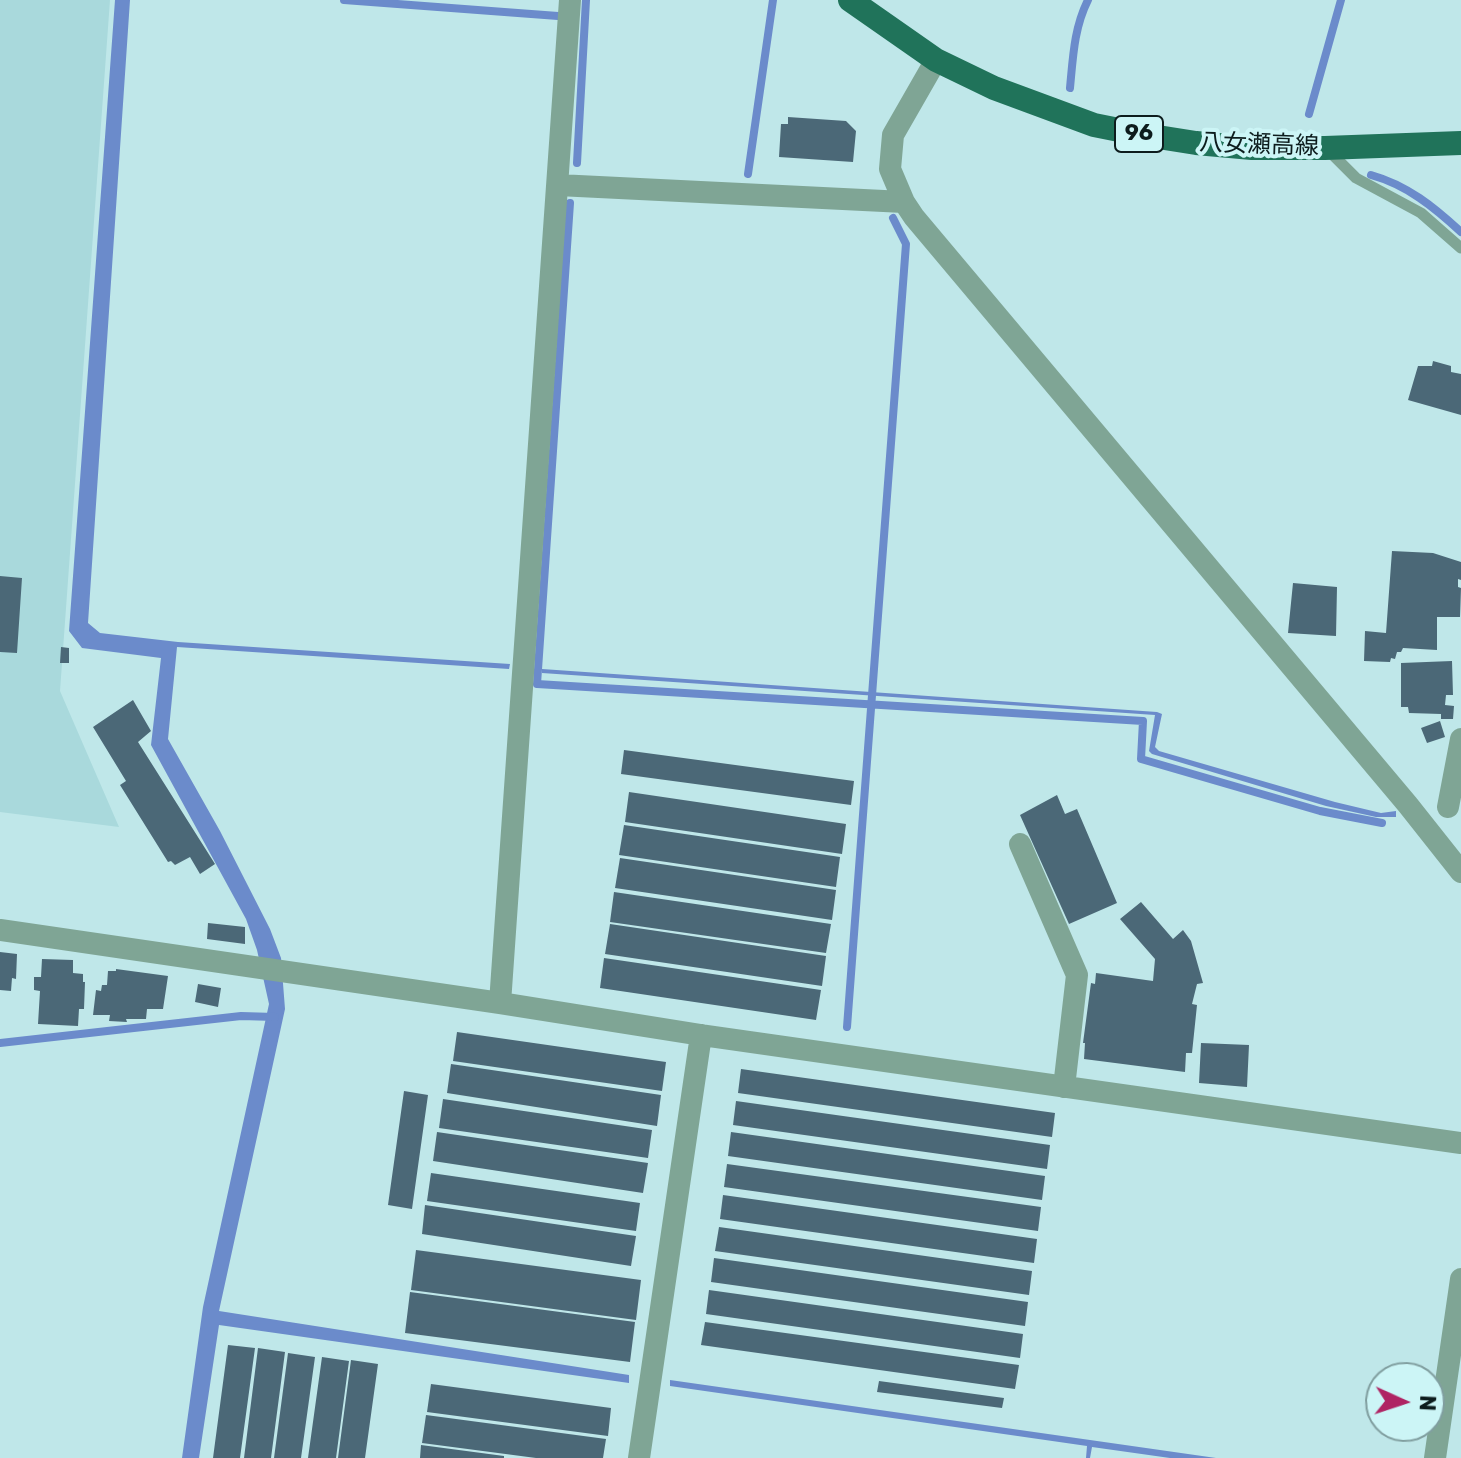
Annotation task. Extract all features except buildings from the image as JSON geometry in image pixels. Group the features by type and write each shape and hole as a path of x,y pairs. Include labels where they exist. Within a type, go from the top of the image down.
{"main road":[{"name":"八女瀬高線","path":"850,0 936,60 994,88 1094,125 1196,143 1252,148 1461,143"}],"street":[{"path":"500,1003 570,0"},
{"path":"936,60 893,135 890,169 904,202 1461,872"},
{"path":"558,185 904,202"},
{"path":"1408,805 1454,810 1461,739"},
{"path":"1020,844 1077,975 1064,1087"},
{"path":"0,930 701,1035 1461,1143"},
{"path":"639,1458 701,1035"},
{"path":"1435,1458 1461,1279"}],"lane":[{"path":"1325,148 1356,178 1421,213 1461,248"}],"shaded area":[{"path":"0,0 110,0 60,691 119,827 0,812"}],"water":[{"path":"115,0 130,0 88,623 100,633 178,642 510,664 509,669 177,647 168,739 270,929 281,958 285,1009 219,1311 629,1375 629,1383 219,1325 199,1458 182,1458 203,1307 269,1004 257,950 246,919 151,745 161,658 82,648 69,631"},
{"path":"542,669 1157,712 1162,714 1155,747 1159,751 1335,802 1381,813 1396,811 1396,817 1376,817 1326,806 1152,754 1149,751 1155,715 542,673"},
{"path":"670,1380 1216,1458 1170,1458 1092,1447 1090,1458 1086,1458 1087,1446 670,1386"}],"waterway":[{"path":"344,0 558,16"},
{"path":"577,163 586,0"},
{"path":"748,174 773,0"},
{"path":"1070,88 1077,32 1088,0"},
{"path":"1309,114 1341,0"},
{"path":"1371,175 1419,198 1461,232"},
{"path":"570,203 537,684 1143,721 1141,759 1320,811 1382,823"},
{"path":"847,1027 906,244 893,218"},
{"path":"0,1043 241,1016 275,1017"}]}
